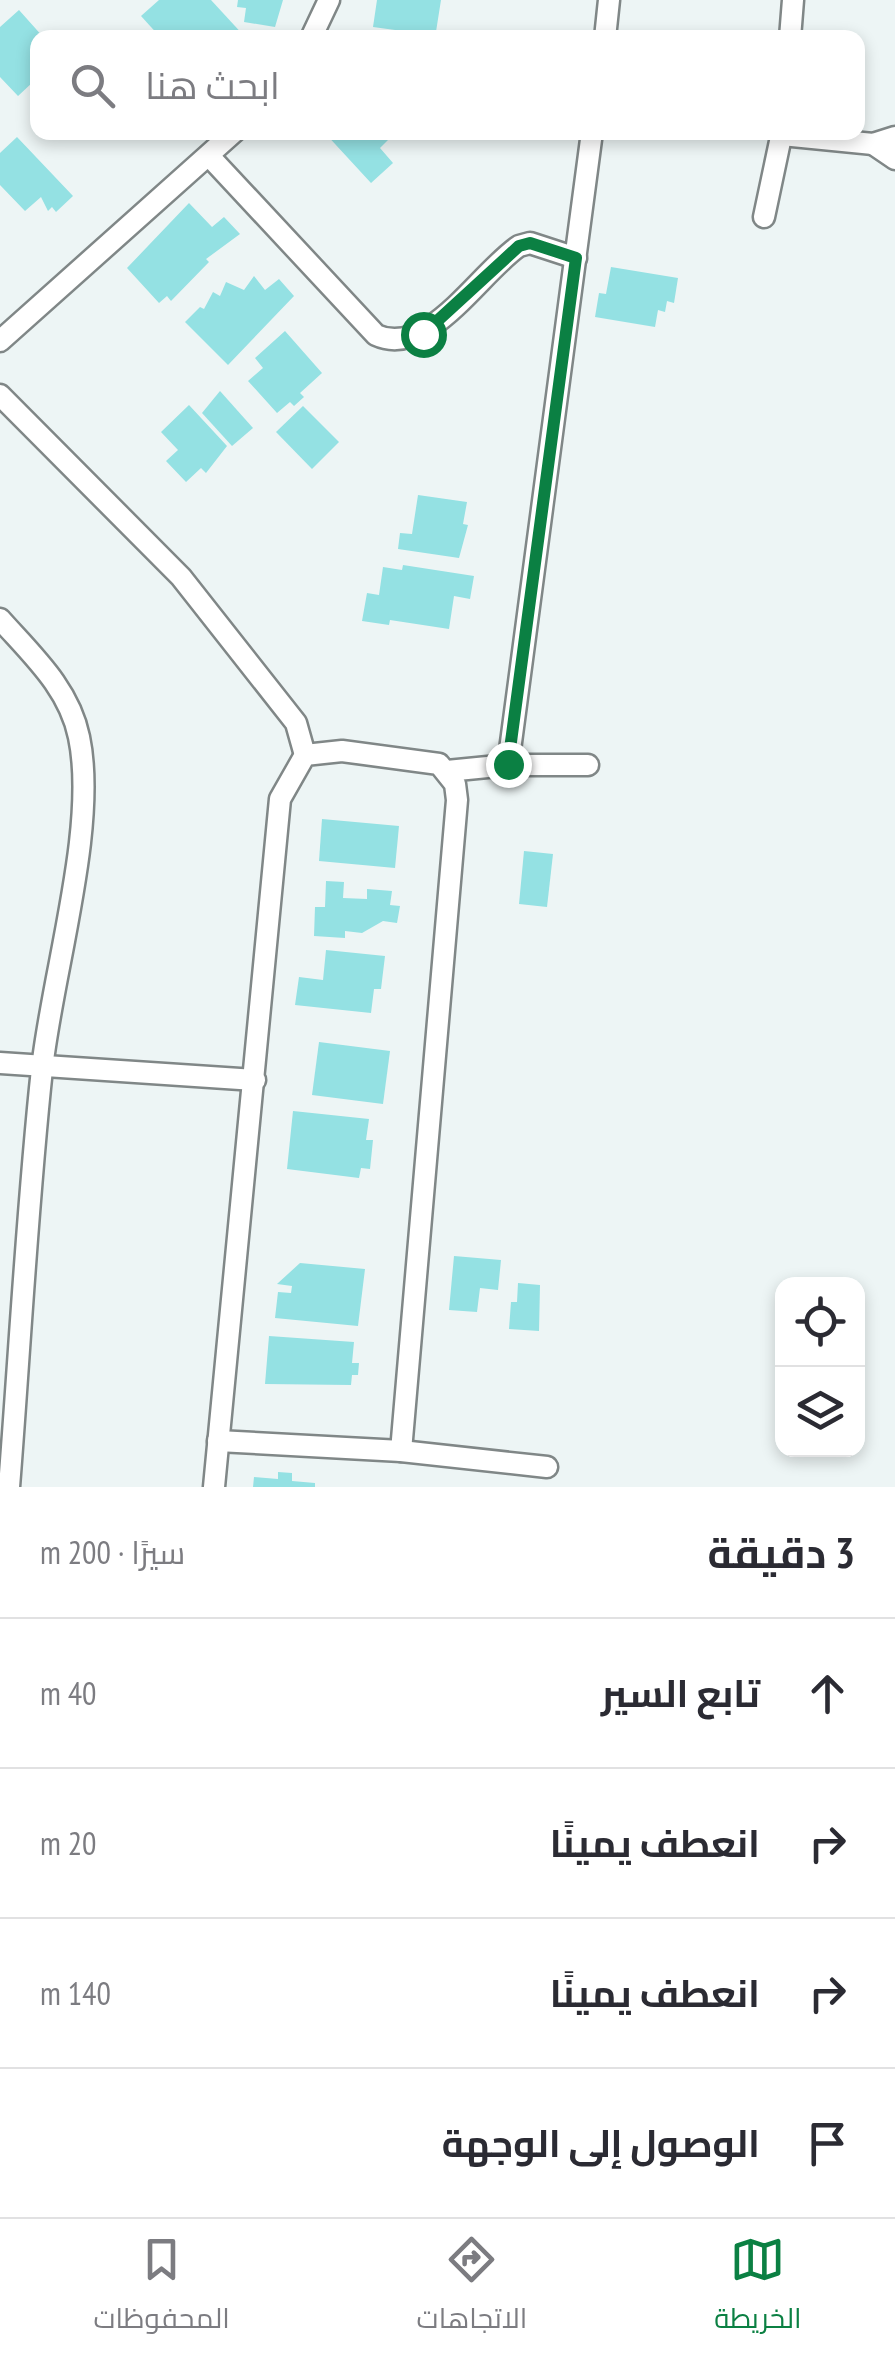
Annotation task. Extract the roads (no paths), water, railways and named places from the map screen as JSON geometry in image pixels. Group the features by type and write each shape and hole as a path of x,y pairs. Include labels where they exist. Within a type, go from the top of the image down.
{"street":[{"path":"315,30 329,0"},
{"path":"605,30 610,0"},
{"path":"791,30 793,0"},
{"path":"837,140 873,144 895,137"},
{"path":"0,341 226,140"},
{"path":"508,764 591,140"},
{"path":"764,217 781,140"},
{"path":"873,144 895,159"},
{"path":"210,156 376,335 387,340 423,334 519,246 530,243 576,258"},
{"path":"0,395 181,577 296,723 305,755 280,799 214,1487"},
{"path":"0,619 55,680 71,711 83,768 81,821 42,1067 10,1363 9,1487"},
{"path":"305,755 342,751 439,764 447,771 457,800 401,1450"},
{"path":"447,771 508,764 588,765"},
{"path":"0,1063 255,1080"},
{"path":"218,1440 401,1450 546,1467"}]}
